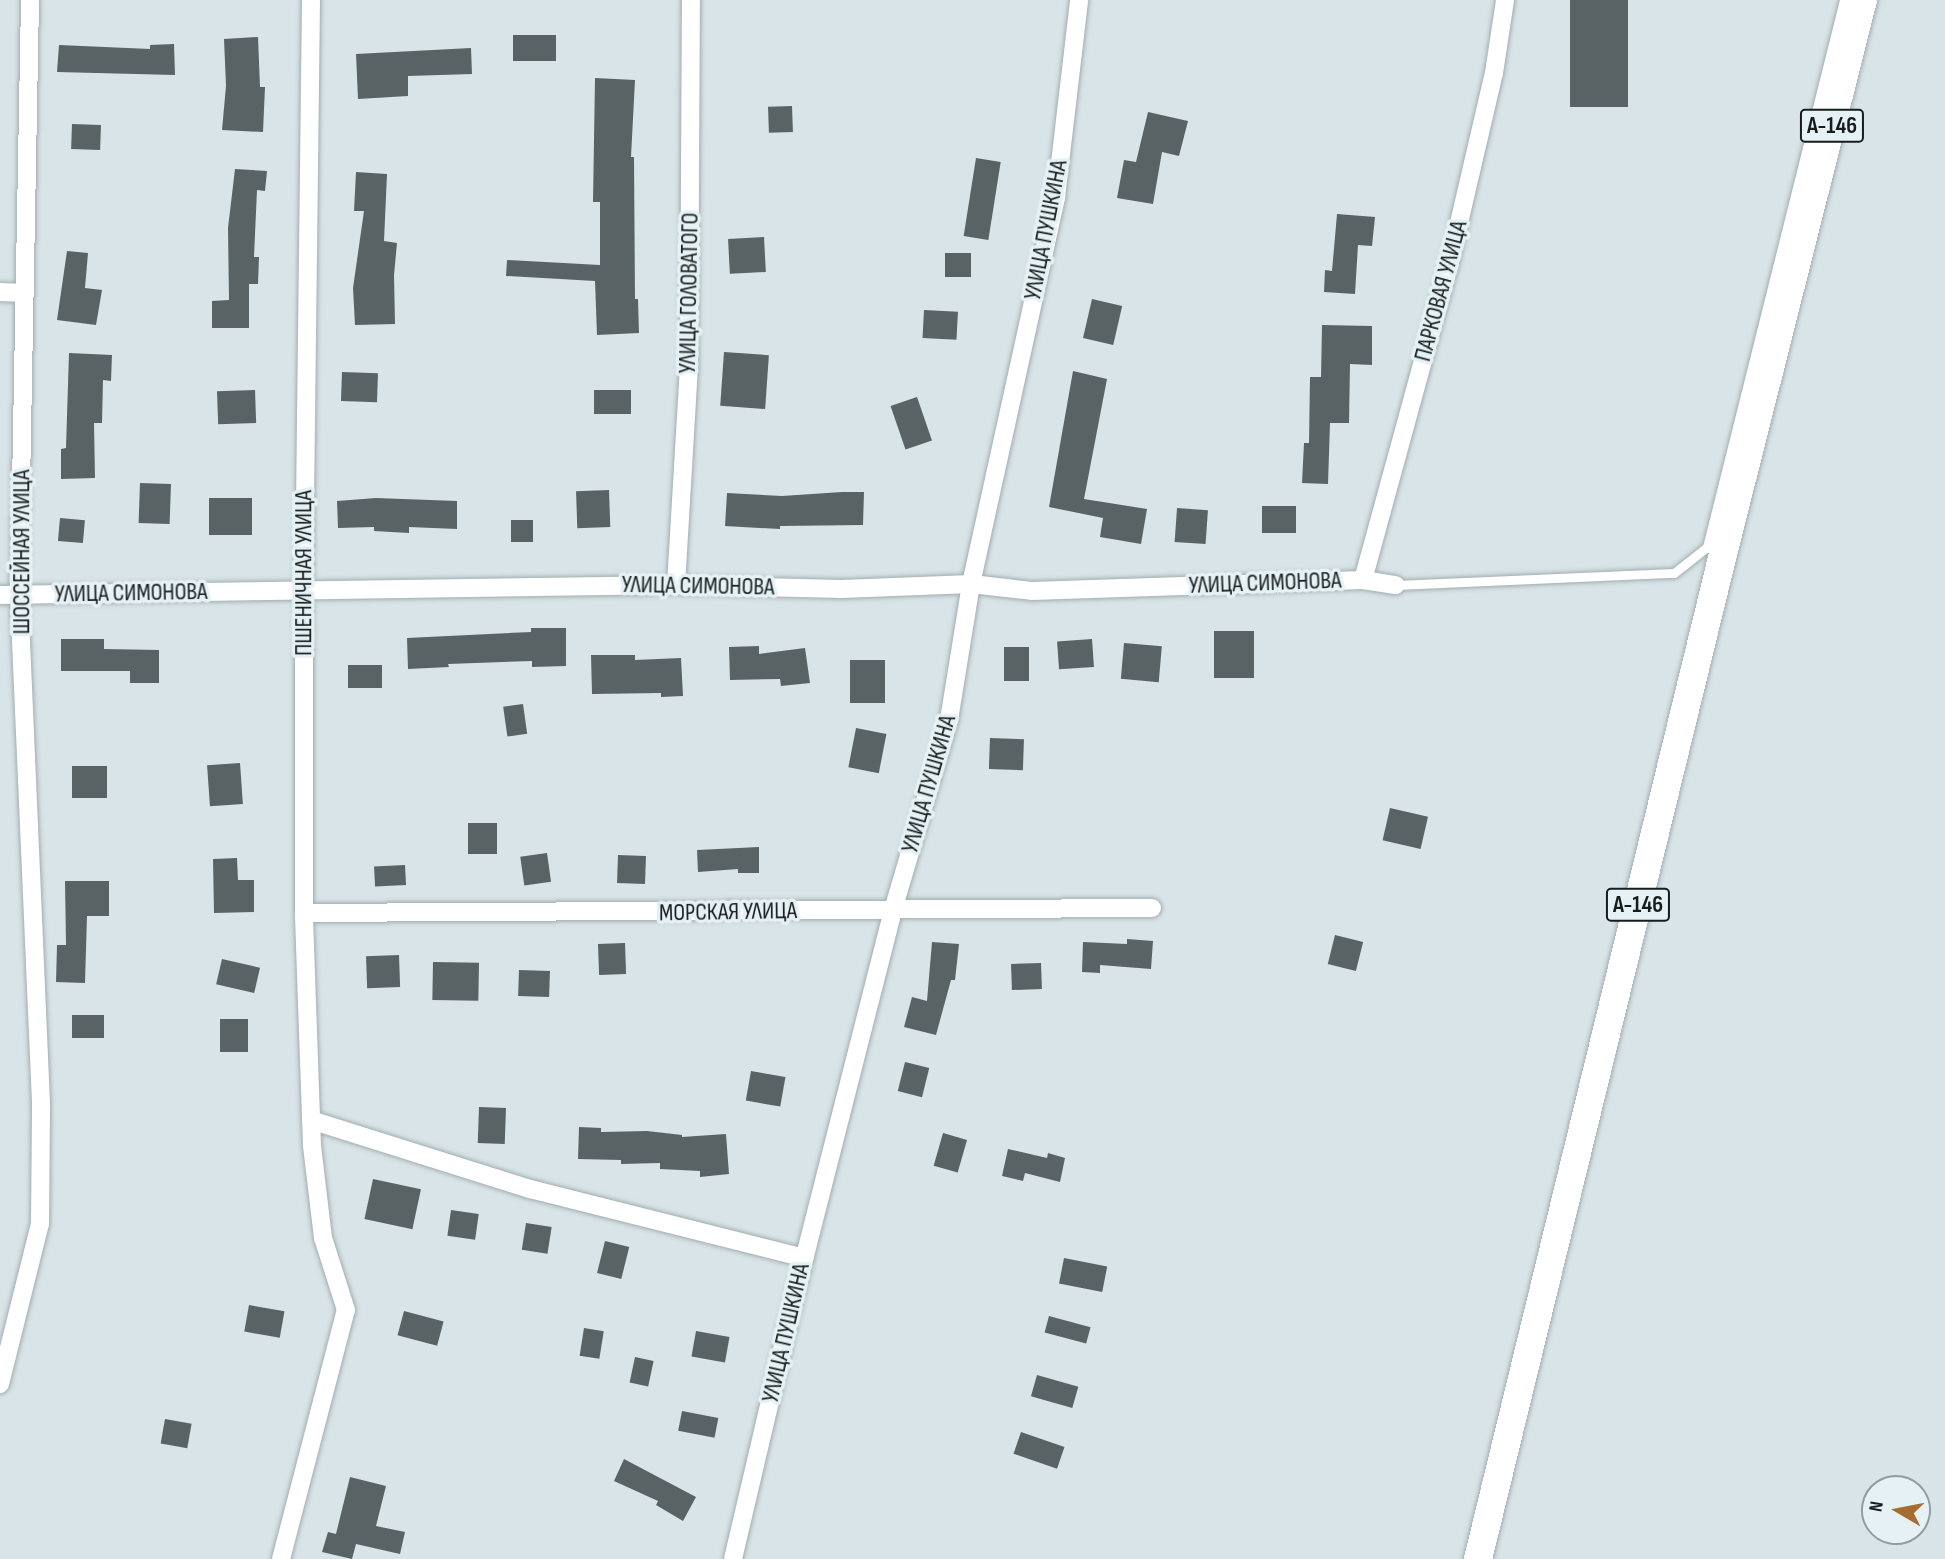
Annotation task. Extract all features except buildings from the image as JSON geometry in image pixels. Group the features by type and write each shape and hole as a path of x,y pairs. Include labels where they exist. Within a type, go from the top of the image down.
{"highway":[{"name":"А-146","path":"1478,1559 1715,550 1802,252 1863,0"}],"street":[{"name":"ШОССЕЙНАЯ УЛИЦА","path":"0,1384 40,1224 41,1103 19,595 30,0"},
{"name":"ПШЕНИЧНАЯ УЛИЦА","path":"281,1559 346,1310 323,1238 312,1146 304,913 304,589 311,0"},
{"name":"УЛИЦА ГОЛОВАТОГО","path":"676,585 689,367 691,0"},
{"name":"УЛИЦА ПУШКИНА","path":"733,1559 804,1258 893,910 949,720 971,584 1056,197 1079,0"},
{"name":"ПАРКОВАЯ УЛИЦА","path":"1363,580 1449,265 1494,73 1505,0"},
{"path":"0,292 25,293"},
{"name":"УЛИЦА СИМОНОВА","path":"0,595 676,585 842,589 971,584 1032,591 1363,580 1396,585"},
{"name":"МОРСКАЯ УЛИЦА","path":"304,913 1152,908"},
{"path":"311,1120 530,1189 804,1258"}],"lane":[{"path":"1396,585 1674,573 1715,550 1844,0"}]}
